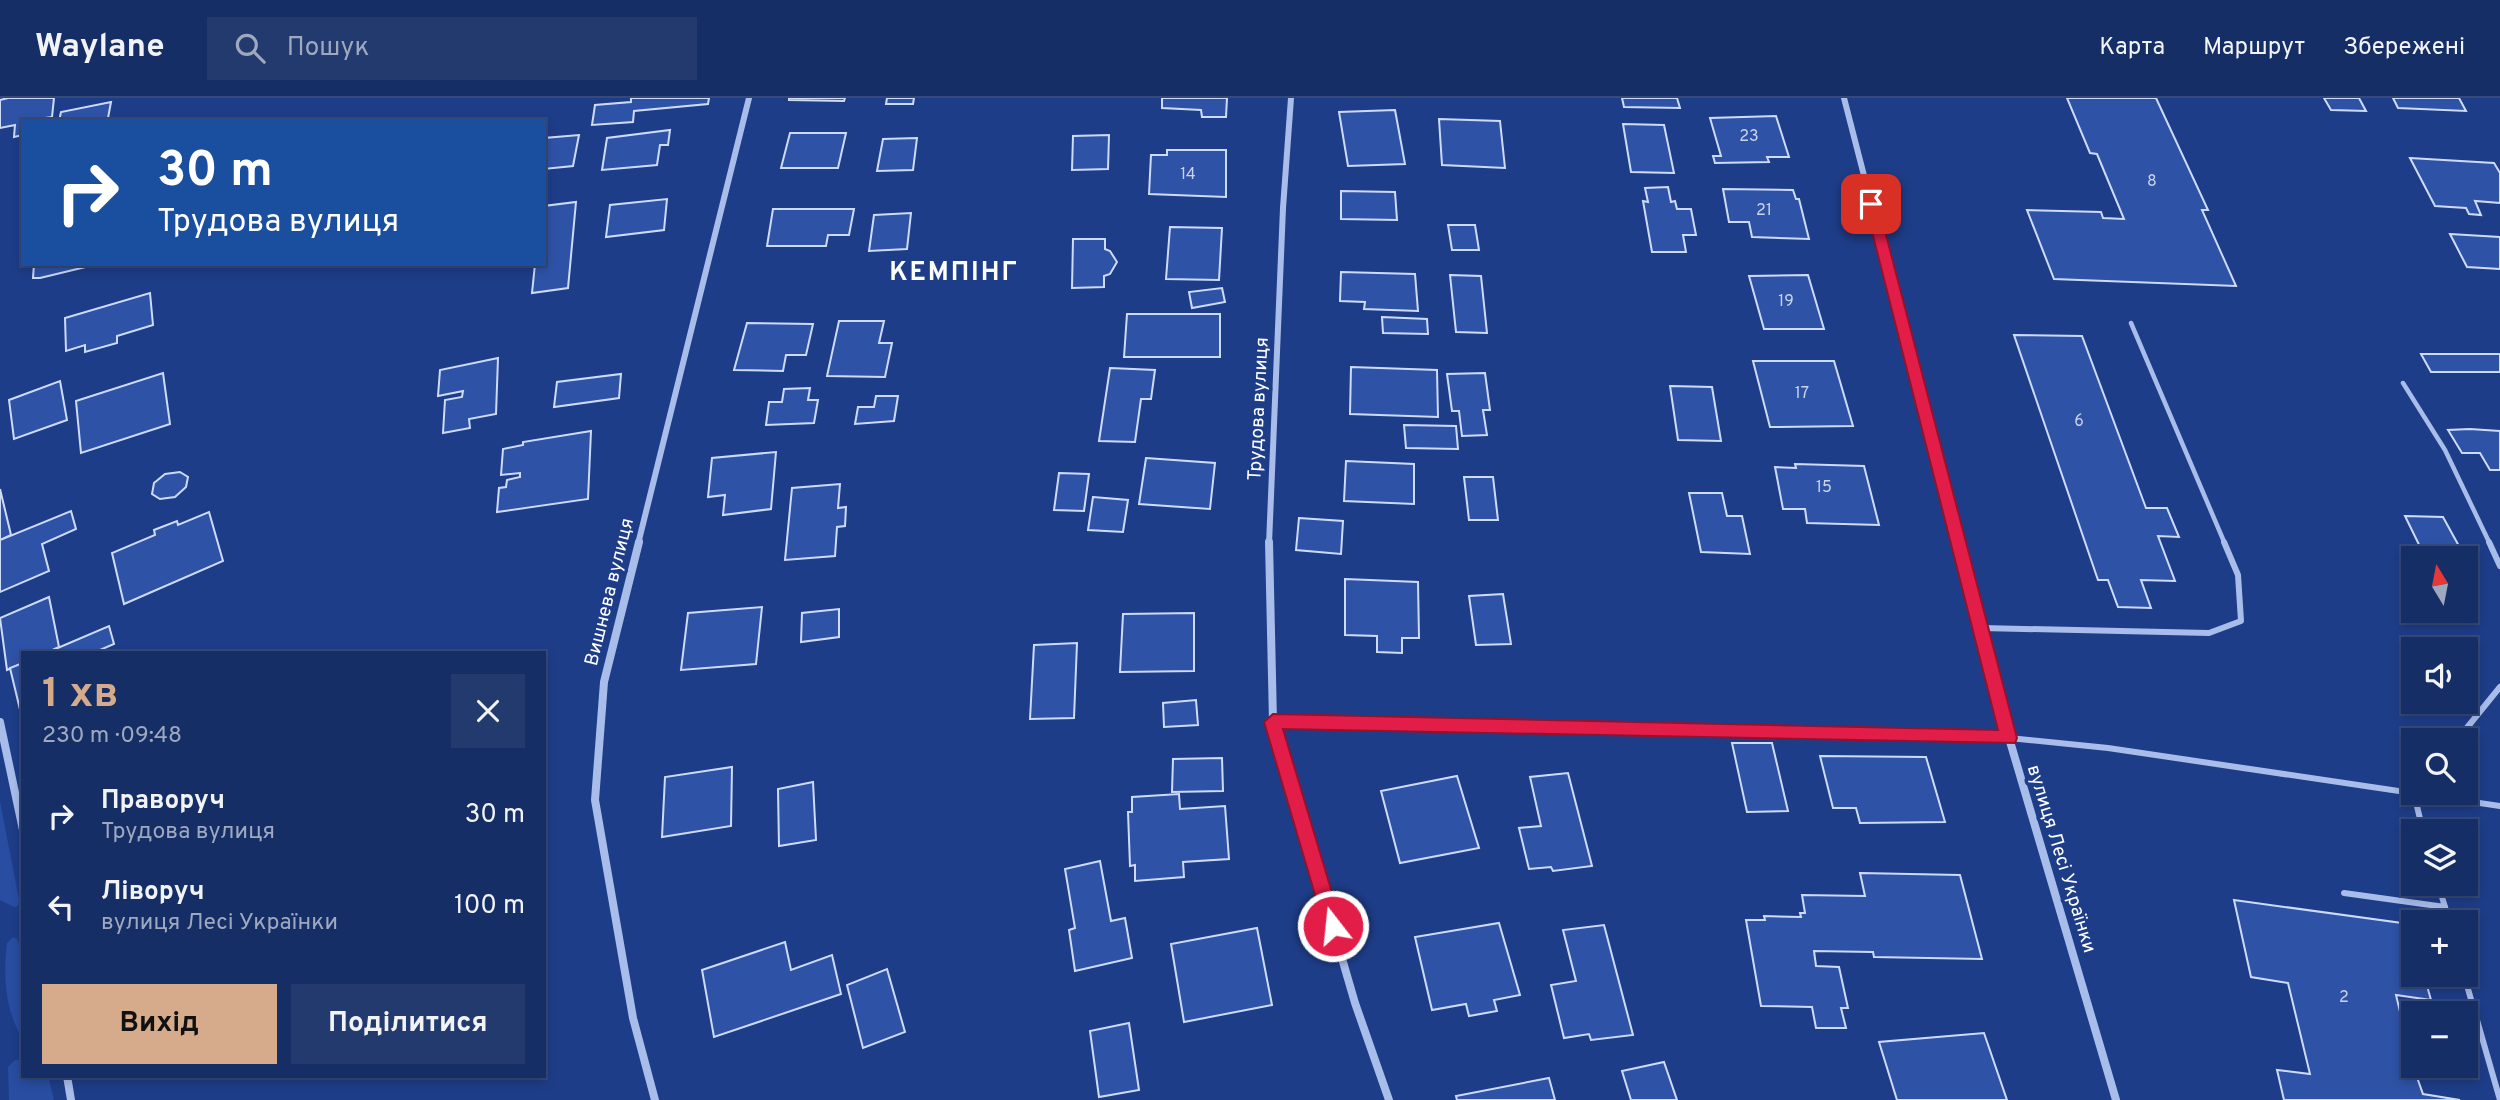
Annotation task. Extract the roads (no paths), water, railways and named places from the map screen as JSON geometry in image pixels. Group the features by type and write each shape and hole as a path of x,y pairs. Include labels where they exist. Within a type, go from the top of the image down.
{"street":[{"name":"Вишнева вулиця","path":"655,1100 633,1018 595,800 604,682 749,98"},
{"name":"Трудова вулиця","path":"1291,98 1283,208 1279,357 1269,521 1273,722 1355,1003 1389,1100"},
{"name":"вулиця Лесі Українки","path":"1844,98 2009,738 2116,1100"},
{"path":"0,722 21,821"},
{"path":"67,1078 71,1100"}],"lane":[{"path":"1982,628 2209,633 2241,621 2238,575 2131,323"},
{"path":"2403,383 2445,450 2500,566"},
{"path":"2467,728 2500,687"},
{"path":"1273,722 2009,738 2108,748 2401,792"},
{"path":"2478,803 2500,806"},
{"path":"2344,893 2445,907"},
{"path":"2442,896 2446,910"},
{"path":"2467,987 2500,1100"}],"district":[{"name":"КЕМПІНГ","path":"954,273"}]}
